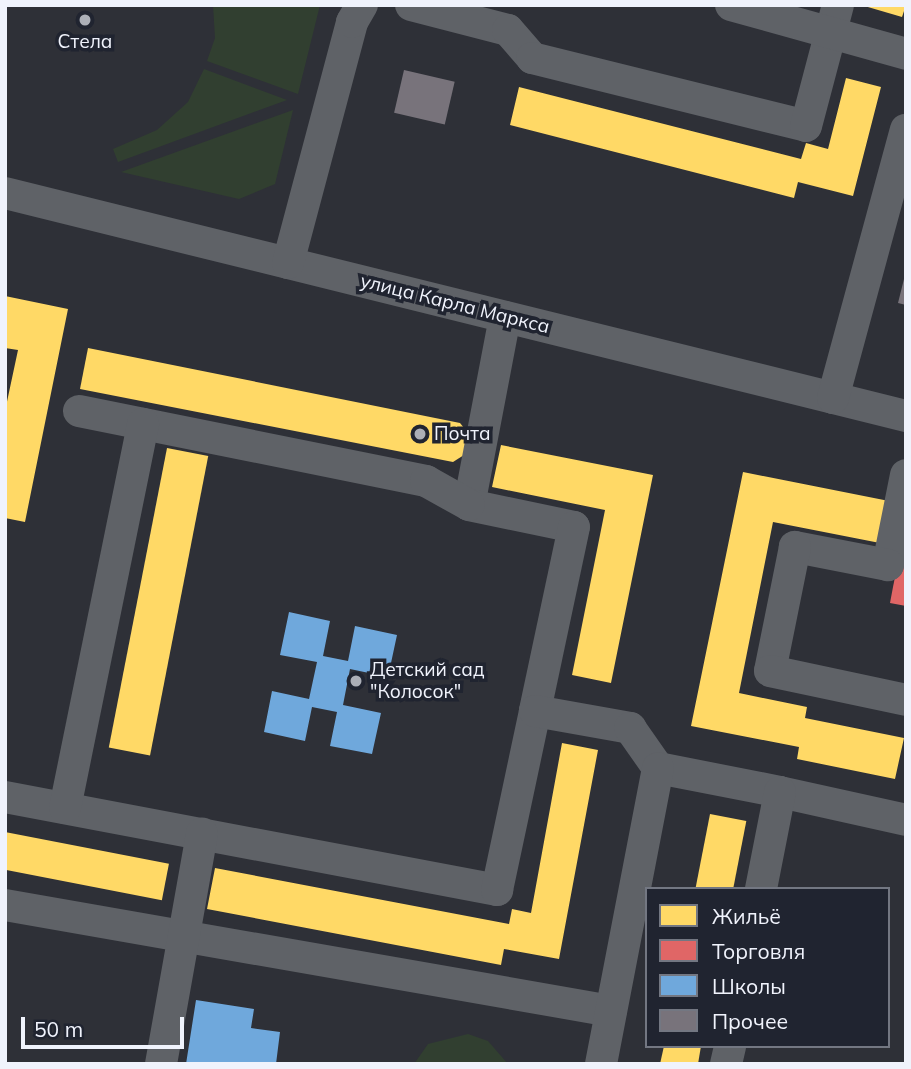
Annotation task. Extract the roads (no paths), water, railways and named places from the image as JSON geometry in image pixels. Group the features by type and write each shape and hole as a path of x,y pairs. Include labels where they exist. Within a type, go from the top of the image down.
{"street":[{"path":"288,263 352,22 362,5"},
{"path":"411,5 482,14 508,30 532,58 806,126 834,19"},
{"path":"730,5 834,19 906,54"},
{"path":"833,398 906,130"},
{"name":"улица Карла Маркса","path":"5,192 906,416"},
{"path":"469,505 505,317"},
{"path":"5,797 497,890 573,527 469,505 426,481 79,411"},
{"path":"65,808 142,424"},
{"path":"906,475 888,565 795,547 770,671 906,700"},
{"path":"535,711 630,728 658,768 906,820"},
{"path":"601,1064 658,768"},
{"path":"761,887 780,792"},
{"path":"162,1064 202,834"},
{"path":"5,905 611,1011"}],"place":[{"name":"Стела","path":"85,20"},
{"name":"Почта","path":"420,434"},
{"name":"Детский сад \"Колосок\"","path":"356,681"}]}
